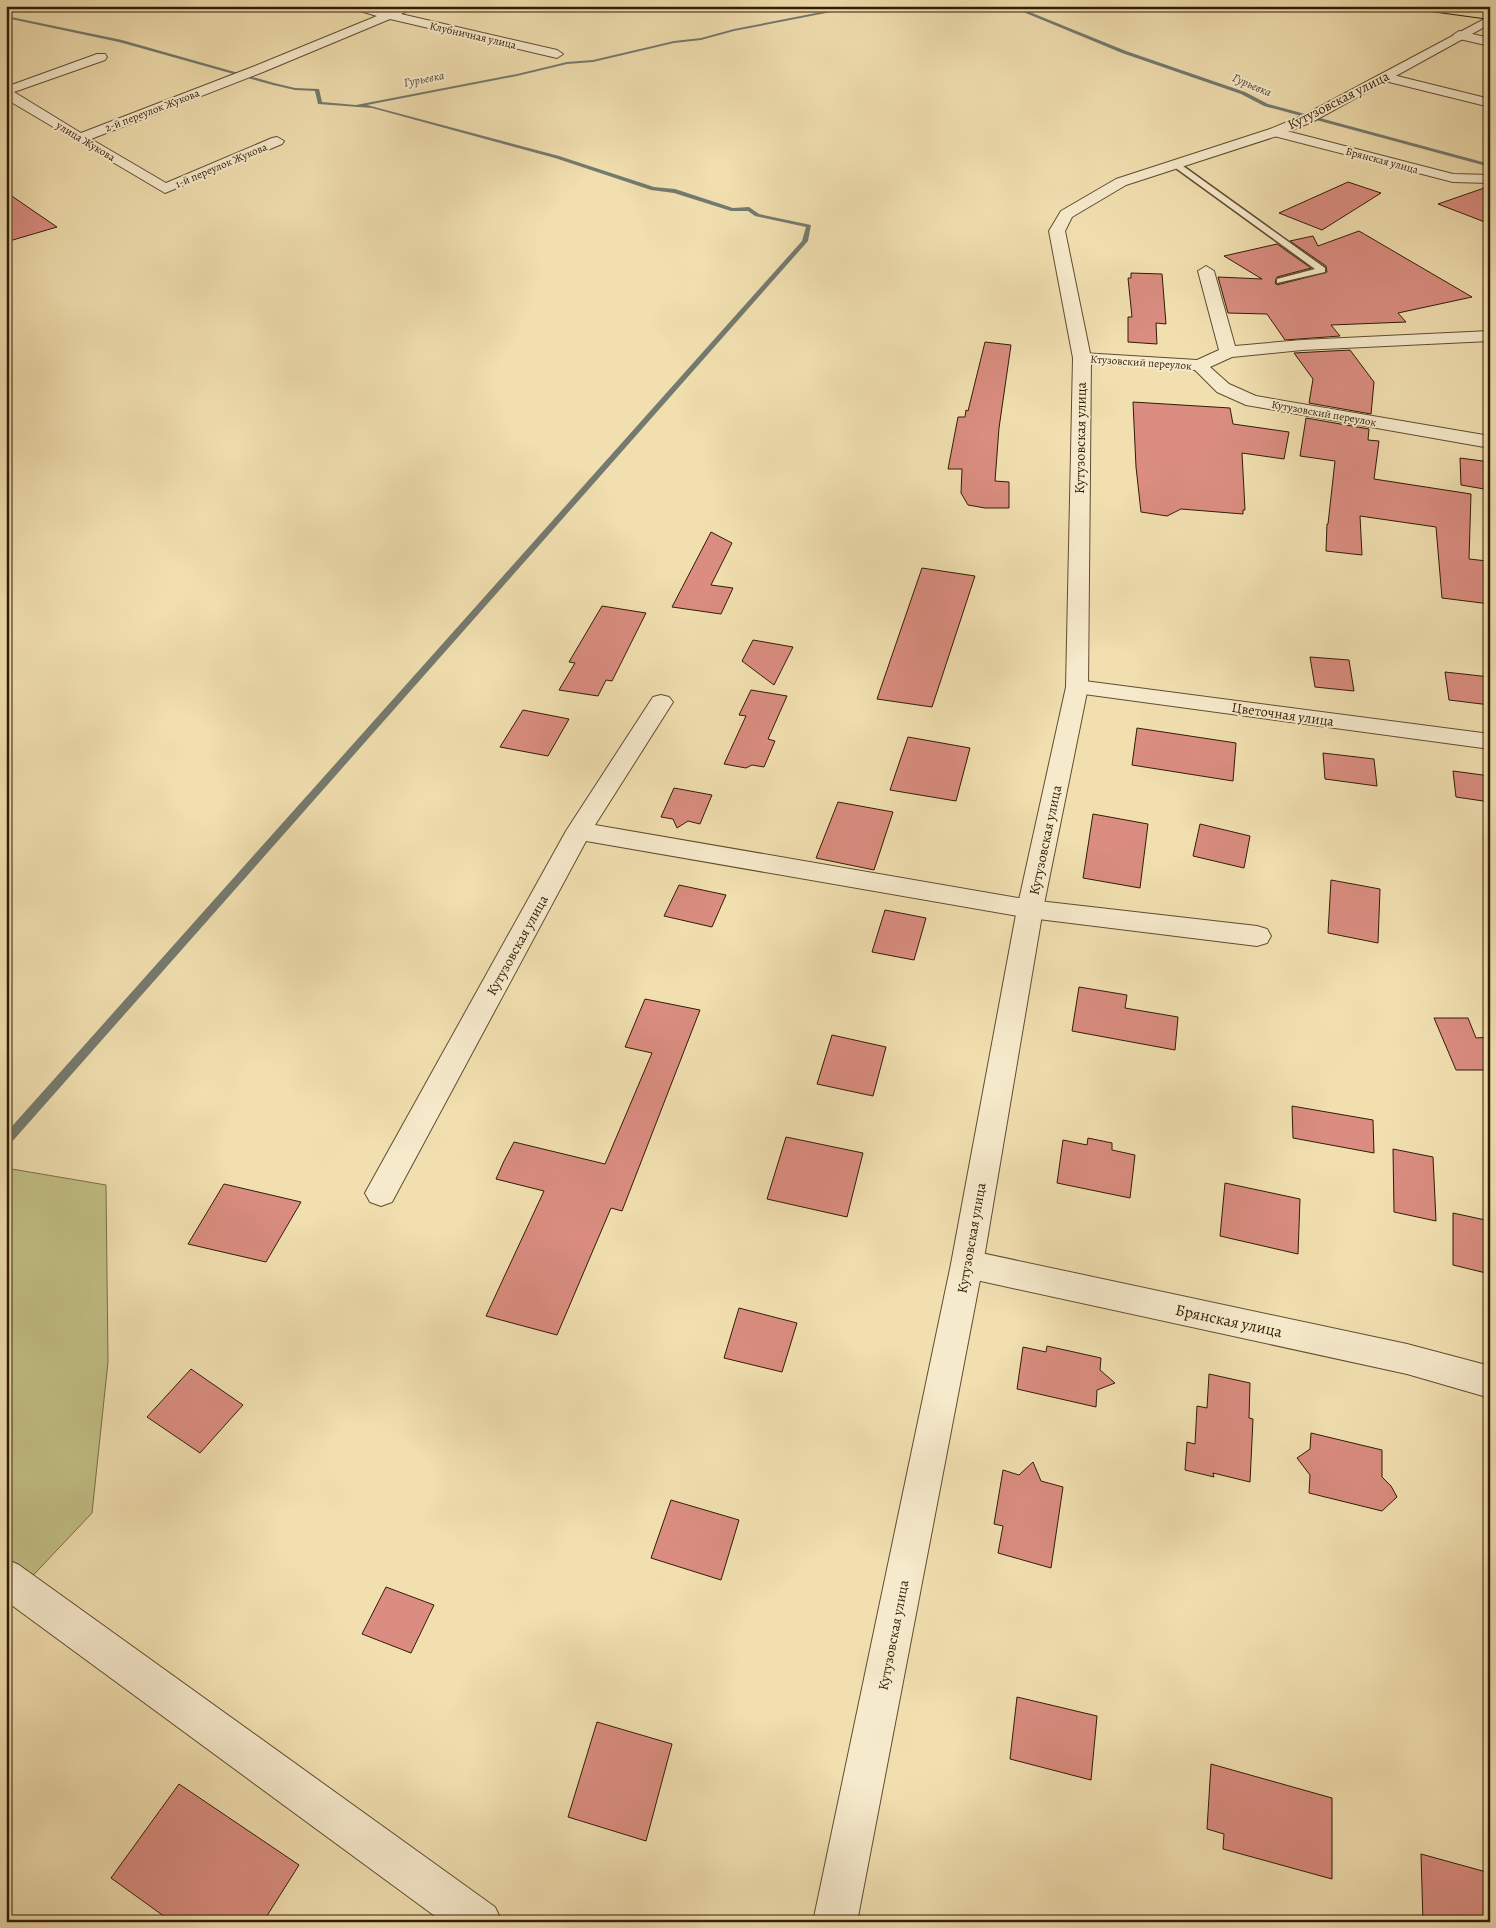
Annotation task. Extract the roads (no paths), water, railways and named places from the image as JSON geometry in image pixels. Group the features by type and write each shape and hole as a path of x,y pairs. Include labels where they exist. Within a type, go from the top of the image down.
{"main road":[{"path":"1416,6 1490,18"}],"street":[{"name":"Клубничная улица","path":"349,6 556,54"},
{"name":"2-й переулок Жукова","path":"80,138 259,69 410,6"},
{"name":"Кутузовская улица","path":"835,1922 967,1264 1030,909 1077,687 1082,358 1057,231 1066,214 1121,182 1276,132 1313,116 1490,18"},
{"path":"1459,35 1490,42"},
{"path":"6,92 101,57"},
{"path":"1385,77 1490,103"},
{"name":"улица Жукова","path":"6,92 165,190"},
{"name":"Брянская улица","path":"1276,132 1453,178 1490,179"},
{"name":"1-й переулок Жукова","path":"165,190 277,141"},
{"path":"1206,271 1228,352"},
{"path":"1200,366 1228,352 1302,345 1490,336"},
{"name":"Ктузовский переулок","path":"1082,358 1200,366"},
{"name":"Кутузовский переулок","path":"1200,366 1210,379 1222,389 1252,401 1490,442"},
{"name":"Цветочная улица","path":"1077,687 1490,742"},
{"name":"Кутузовская улица","path":"381,1193 579,831 661,702"},
{"path":"579,831 1030,909 1257,936"},
{"name":"Брянская улица","path":"967,1264 1407,1359 1490,1382"},
{"path":"6,1578 480,1922"}],"lane":[{"path":"1176,164 1322,270 1280,281"}],"waterway":[{"name":"Гурьевка","path":"356,106 517,75 567,63 593,61 674,42 701,39 734,30 860,6"},
{"name":"Гурьевка","path":"1011,6 1124,52 1243,93 1266,105 1490,166"},
{"name":"Гурьевка","path":"6,17 120,41 273,84 295,89 317,90 320,103 356,106"},
{"path":"6,1141 805,241 809,226 757,215 749,209 733,210 675,191 653,189 557,157 372,107 356,106"}]}
